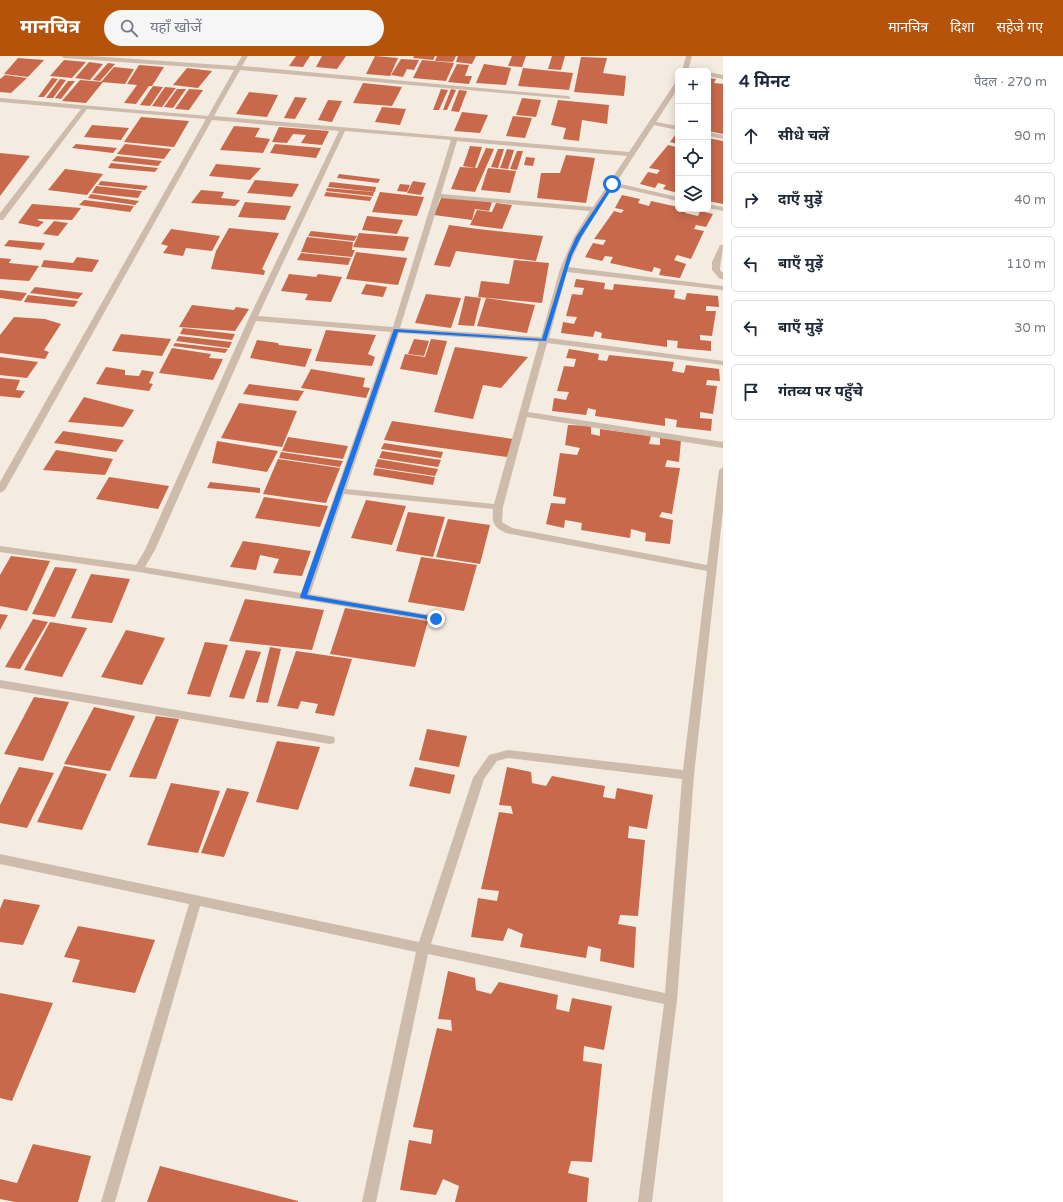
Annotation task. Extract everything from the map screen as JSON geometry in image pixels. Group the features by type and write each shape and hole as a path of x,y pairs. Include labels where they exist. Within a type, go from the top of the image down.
{"street":[{"path":"64,56 238,68 568,98"},
{"path":"0,490 245,56"},
{"path":"687,68 689,56"},
{"path":"711,75 723,77"},
{"path":"675,88 595,209 578,237 564,269 498,507 497,522 500,526 509,531 712,568"},
{"path":"0,100 211,117 454,140 632,154"},
{"path":"2,214 85,107"},
{"path":"653,123 675,127"},
{"path":"139,569 150,550 253,318 343,129"},
{"path":"711,135 723,137"},
{"path":"304,597 396,330 454,140"},
{"path":"612,184 675,198"},
{"path":"437,196 595,209"},
{"path":"711,207 723,209"},
{"path":"723,247 716,262 716,270 723,277"},
{"path":"564,269 723,288"},
{"path":"253,318 544,340 723,363"},
{"path":"524,414 723,445"},
{"path":"645,1202 671,1000 688,775 723,470"},
{"path":"340,491 498,507"},
{"path":"0,549 139,569 436,619"},
{"path":"0,684 330,740"},
{"path":"369,1202 423,949 479,778 493,758 508,754 688,775"},
{"path":"0,860 671,1000"},
{"path":"108,1202 196,900"}],"building":[{"path":"296,56 310,56 303,67 289,66"},
{"path":"322,56 346,56 337,69 316,67"},
{"path":"375,56 398,58 390,76 366,74"},
{"path":"414,56 435,56 433,60 413,58"},
{"path":"437,56 456,56 453,62 435,61"},
{"path":"458,56 476,56 472,64 456,62"},
{"path":"512,56 526,56 522,67 508,66"},
{"path":"552,56 565,56 561,70 548,69"},
{"path":"581,57 607,58 603,73 626,76 624,96 574,92"},
{"path":"18,58 44,60 28,77 4,74"},
{"path":"401,59 419,60 414,70 407,69 403,77 391,75"},
{"path":"64,60 86,62 72,78 50,76"},
{"path":"422,60 454,63 446,81 413,78"},
{"path":"89,62 103,64 90,80 75,78"},
{"path":"108,63 115,64 100,81 93,80"},
{"path":"457,64 469,65 465,76 472,76 469,84 448,82"},
{"path":"484,64 511,68 506,85 476,83"},
{"path":"139,65 164,67 152,86 149,86 136,104 124,103 137,85 127,84"},
{"path":"114,67 134,69 125,84 101,82"},
{"path":"187,68 212,71 198,88 173,85"},
{"path":"523,68 573,73 569,90 518,86"},
{"path":"5,75 27,78 11,93 0,92 0,79"},
{"path":"52,78 58,79 44,97 38,97"},
{"path":"711,78 716,79 714,83 723,84 723,134 711,132"},
{"path":"60,79 66,80 53,98 46,98"},
{"path":"80,80 103,82 86,103 62,101"},
{"path":"68,81 75,81 61,99 55,98"},
{"path":"363,83 402,87 392,106 353,103"},
{"path":"153,86 163,87 150,106 140,105"},
{"path":"165,87 176,88 162,107 152,106"},
{"path":"177,89 186,89 173,108 164,107"},
{"path":"189,89 203,90 189,110 175,109"},
{"path":"441,89 448,90 439,110 433,110"},
{"path":"451,89 456,90 447,110 443,110"},
{"path":"459,90 467,91 459,112 451,111"},
{"path":"249,92 278,95 267,117 236,114"},
{"path":"295,97 307,98 295,119 284,118"},
{"path":"522,98 541,100 536,117 516,115"},
{"path":"328,100 342,101 332,122 318,120"},
{"path":"558,100 609,105 607,124 582,120 579,141 563,139 566,128 551,125"},
{"path":"382,107 406,109 400,125 375,122"},
{"path":"462,112 488,115 480,133 454,131"},
{"path":"513,116 532,118 525,138 506,136"},
{"path":"141,117 189,121 174,147 124,142"},
{"path":"92,125 129,128 121,140 84,137"},
{"path":"234,126 260,128 255,137 270,139 263,153 220,150"},
{"path":"279,127 329,131 322,145 301,143 306,135 293,134 287,143 272,142"},
{"path":"675,135 675,143 670,142"},
{"path":"711,139 723,141 723,204 711,202"},
{"path":"76,144 117,148 113,153 72,148"},
{"path":"125,144 171,149 164,159 117,154"},
{"path":"275,144 321,148 316,158 270,153"},
{"path":"668,145 675,147 675,192 663,189 666,185 658,183 655,188 640,184 648,172 657,174 660,170 649,168"},
{"path":"470,146 482,147 475,168 463,166"},
{"path":"486,148 494,149 475,192 451,189 460,167 477,168"},
{"path":"498,149 504,149 498,168 491,167"},
{"path":"507,149 514,150 508,169 500,168"},
{"path":"517,151 523,151 517,170 510,169"},
{"path":"0,153 30,156 0,196"},
{"path":"566,155 595,158 586,203 537,198 541,173 560,173"},
{"path":"117,156 162,161 158,166 112,161"},
{"path":"526,157 535,158 533,166 524,165"},
{"path":"111,163 158,168 155,172 108,168"},
{"path":"216,164 261,168 250,180 209,176"},
{"path":"488,168 516,171 510,193 481,190"},
{"path":"65,169 103,174 87,195 48,190"},
{"path":"339,174 380,179 378,183 337,178"},
{"path":"255,180 299,184 292,197 247,193"},
{"path":"101,181 148,186 145,190 98,185"},
{"path":"413,181 426,183 421,195 407,193"},
{"path":"330,182 376,187 375,192 328,187"},
{"path":"400,184 410,185 407,192 397,191"},
{"path":"96,186 142,191 138,198 92,193"},
{"path":"327,188 374,192 373,196 326,191"},
{"path":"201,190 224,192 221,198 240,200 235,206 191,203"},
{"path":"326,192 372,197 370,201 324,196"},
{"path":"380,192 424,197 417,216 372,212"},
{"path":"91,194 139,201 135,205 88,198"},
{"path":"622,195 640,199 638,203 649,206 651,201 675,206 675,212 686,212 698,216 700,212 713,214 706,227 696,225 694,229 704,231 691,259 677,255 674,260 686,264 680,278 659,275 661,269 654,267 652,272 610,263 613,257 605,256 602,261 585,257 593,243 603,245 606,240 594,239 614,211 621,213 624,210 615,208"},
{"path":"442,196 492,202 489,211 475,209 472,220 434,215"},
{"path":"84,200 134,206 130,212 79,205"},
{"path":"245,202 291,206 285,220 238,217"},
{"path":"496,203 512,205 502,229 470,225 477,210 492,212"},
{"path":"32,204 81,208 72,220 39,219 37,220 44,222 38,227 18,223"},
{"path":"367,216 403,220 397,234 362,230"},
{"path":"54,221 68,223 58,236 43,234"},
{"path":"449,225 543,236 536,261 456,251 450,267 434,265"},
{"path":"229,228 279,233 262,269 265,271 264,275 211,269 216,251"},
{"path":"171,229 220,236 212,251 186,248 183,256 163,253 168,246 161,244"},
{"path":"311,231 357,236 354,241 308,236"},
{"path":"359,233 409,237 404,251 353,247"},
{"path":"307,237 353,242 352,250 355,250 352,257 301,252"},
{"path":"9,240 45,243 41,250 4,246"},
{"path":"356,252 407,258 398,285 346,279"},
{"path":"301,253 351,258 348,265 297,260"},
{"path":"77,257 99,260 92,272 41,267 44,260 73,263"},
{"path":"0,258 11,259 9,263 39,266 29,281 0,279"},
{"path":"514,260 549,263 542,303 478,297 481,281 509,284"},
{"path":"289,274 316,277 318,274 342,277 331,302 305,300 308,294 281,291"},
{"path":"576,279 605,283 604,289 613,290 614,284 675,290 674,298 685,300 687,293 718,296 719,307 706,306 706,311 716,311 712,336 700,335 700,340 711,341 711,351 677,348 678,341 667,340 667,347 601,338 602,333 595,331 593,337 561,333 563,322 574,324 577,317 566,316 572,294 582,295 584,288 574,287"},
{"path":"366,284 387,287 383,297 361,294"},
{"path":"35,287 83,293 78,299 30,293"},
{"path":"0,290 27,293 21,301 0,298"},
{"path":"426,294 461,298 451,328 415,323"},
{"path":"28,295 78,301 74,307 24,302"},
{"path":"465,296 481,298 474,326 458,325"},
{"path":"486,298 535,305 527,333 477,326"},
{"path":"192,305 234,310 236,307 249,309 235,331 179,327"},
{"path":"14,317 45,319 61,324 44,350 49,352 45,359 0,353 0,335"},
{"path":"183,328 235,334 232,340 180,334"},
{"path":"326,330 376,335 368,354 375,357 372,366 315,361"},
{"path":"121,334 171,339 162,356 112,351"},
{"path":"179,336 232,342 229,348 176,341"},
{"path":"414,339 429,341 424,356 408,354"},
{"path":"431,339 447,341 437,375 400,369 405,354 425,357"},
{"path":"257,340 278,343 279,345 312,349 305,367 250,358"},
{"path":"175,343 228,349 225,353 173,346"},
{"path":"455,347 528,357 501,388 483,385 473,419 434,412"},
{"path":"172,348 211,354 209,358 223,359 213,380 159,373"},
{"path":"569,349 599,354 598,360 607,361 609,355 674,362 672,371 684,373 686,365 719,369 720,381 707,380 706,385 717,386 713,414 700,412 700,418 712,419 711,431 676,427 677,420 665,418 665,426 595,416 596,410 588,408 586,415 552,411 554,398 566,400 569,392 557,391 564,366 574,367 576,359 566,358"},
{"path":"0,357 38,362 27,378 0,375"},
{"path":"106,367 125,370 125,375 139,376 142,370 154,372 149,383 153,384 149,391 96,384"},
{"path":"311,369 365,378 363,387 370,388 366,398 301,388"},
{"path":"0,378 20,380 16,390 25,391 20,398 0,396"},
{"path":"249,384 304,391 298,401 243,394"},
{"path":"84,397 134,410 123,427 68,422"},
{"path":"239,403 297,411 282,447 221,438"},
{"path":"392,421 513,439 507,457 384,440"},
{"path":"568,425 591,426 591,434 600,436 600,429 651,436 649,444 660,445 660,438 681,440 679,462 667,460 665,467 680,468 672,514 662,512 659,517 673,520 670,544 645,541 646,533 631,529 630,538 581,530 582,523 565,520 564,528 546,524 551,503 565,504 566,498 553,496 560,453 577,455 580,448 565,445"},
{"path":"63,431 124,440 116,452 54,443"},
{"path":"288,437 348,446 343,459 282,451"},
{"path":"217,441 278,451 267,472 212,463"},
{"path":"384,443 443,452 441,458 381,449"},
{"path":"56,450 113,459 105,475 43,470"},
{"path":"382,451 441,460 438,467 379,458"},
{"path":"281,452 343,461 340,467 279,458"},
{"path":"278,459 340,468 326,503 263,494"},
{"path":"378,459 438,469 435,476 375,467"},
{"path":"375,468 435,477 433,485 373,475"},
{"path":"109,477 169,486 158,509 96,499"},
{"path":"210,482 260,488 260,493 207,488"},
{"path":"264,497 328,506 320,527 255,518"},
{"path":"366,500 406,506 392,545 351,538"},
{"path":"408,512 445,517 433,557 396,551"},
{"path":"448,519 490,525 480,564 436,557"},
{"path":"243,541 311,551 302,576 273,573 279,559 260,555 256,570 230,567"},
{"path":"11,556 50,561 27,611 0,606 0,575"},
{"path":"421,557 477,565 464,611 408,602"},
{"path":"55,567 77,569 55,617 32,614"},
{"path":"91,574 130,579 112,623 71,618"},
{"path":"245,599 324,610 312,650 229,641"},
{"path":"345,608 428,621 415,667 330,654"},
{"path":"0,614 8,615 0,630"},
{"path":"33,619 48,622 20,669 5,667"},
{"path":"50,622 87,628 62,677 24,670"},
{"path":"126,630 165,638 142,685 101,677"},
{"path":"205,642 228,645 210,697 187,694"},
{"path":"270,647 281,649 268,703 256,702"},
{"path":"246,650 261,652 244,699 229,697"},
{"path":"296,651 352,659 334,716 315,713 318,704 301,701 298,709 277,706"},
{"path":"34,697 69,702 43,761 4,754"},
{"path":"94,707 135,716 110,771 64,764"},
{"path":"156,716 179,719 156,779 129,777"},
{"path":"427,729 467,736 459,767 419,760"},
{"path":"277,741 320,747 298,810 256,802"},
{"path":"64,766 107,774 82,830 37,822"},
{"path":"19,767 54,773 27,828 0,823 0,805"},
{"path":"415,767 455,775 450,794 409,786"},
{"path":"507,767 531,772 532,783 546,786 552,776 605,786 603,797 615,799 617,788 653,795 647,829 629,826 628,838 645,840 638,916 620,915 618,924 636,927 634,968 600,961 601,949 588,946 586,958 520,947 523,934 508,928 503,941 471,937 478,898 497,901 499,891 481,889 499,812 513,814 511,806 499,805"},
{"path":"171,783 220,791 198,853 147,845"},
{"path":"227,788 249,792 224,857 201,853"},
{"path":"4,899 40,905 23,945 0,942 0,909"},
{"path":"78,926 155,940 135,993 72,982 80,960 64,957"},
{"path":"448,971 475,978 476,990 491,994 499,982 558,995 556,1009 569,1012 572,998 612,1006 604,1050 584,1046 583,1061 602,1064 592,1162 571,1161 568,1173 589,1178 587,1202 455,1202 459,1186 443,1179 436,1195 400,1190 409,1140 431,1144 433,1130 413,1127 437,1028 452,1031 451,1020 438,1019"},
{"path":"0,993 53,1003 12,1101 0,1098"},
{"path":"33,1144 91,1156 78,1202 15,1202 0,1199 0,1179 17,1183"},
{"path":"160,1166 298,1201 298,1202 147,1202"}],"route":[{"path":"436,619 304,597 396,330 544,340 564,269 570,255 578,237 612,184"}]}
